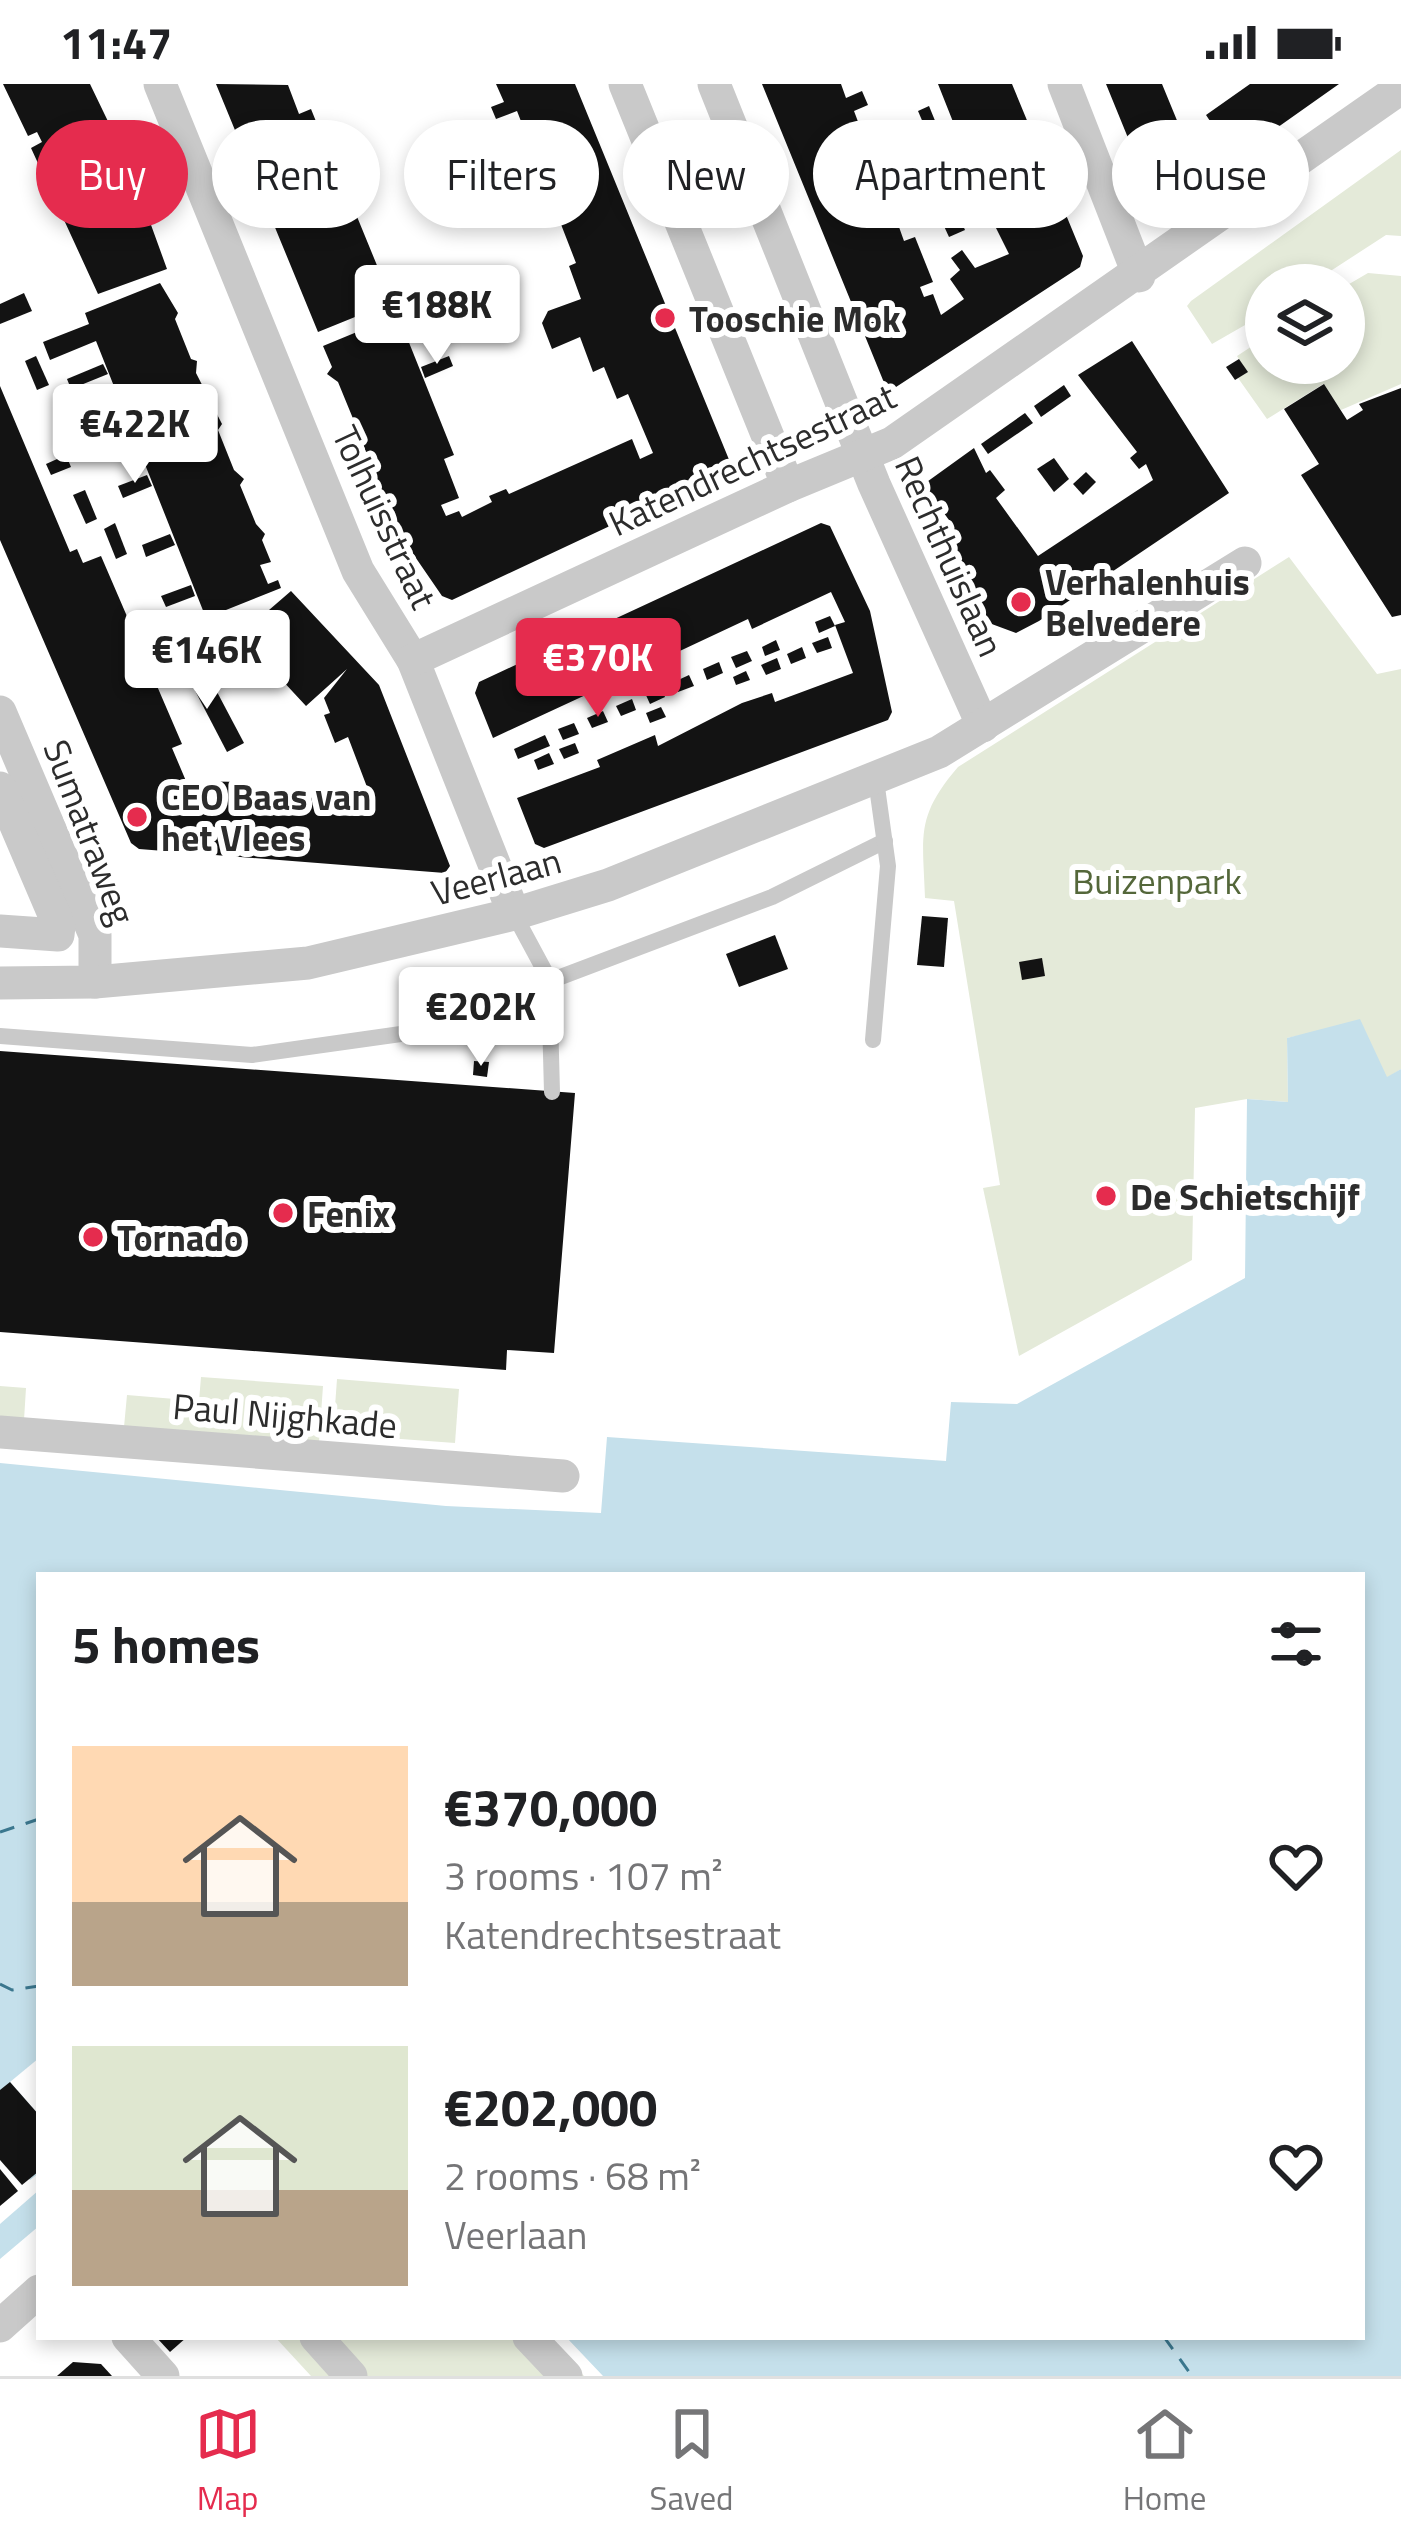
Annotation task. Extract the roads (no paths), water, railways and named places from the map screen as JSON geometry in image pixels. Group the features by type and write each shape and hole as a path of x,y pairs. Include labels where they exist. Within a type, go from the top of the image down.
{"street":[{"name":"Tolhuisstraat","path":"160,84 358,571 412,661 514,914"},
{"path":"625,84 788,486"},
{"name":"Rechthuislaan","path":"714,84 862,456 982,726"},
{"path":"1064,84 1139,276"},
{"name":"Katendrechtsestraat","path":"412,661 788,486 892,443 1139,276 1401,88"},
{"name":"Veerlaan","path":"0,983 95,982 308,963 514,914 608,885 876,780 982,726 1245,563"},
{"name":"Sumatraweg","path":"0,712 95,935 95,982"},
{"path":"0,788 59,926 58,935 0,931"},
{"name":"Paul Nijghkade","path":"0,1432 563,1476"},
{"path":"0,2326 36,2293"},
{"path":"131,2340 163,2376"},
{"path":"319,2340 351,2376"},
{"path":"533,2340 566,2376"}],"lane":[{"path":"873,1040 885,841 876,780"},
{"path":"0,1036 274,1054 428,1029 772,897 885,841"},
{"path":"514,914 549,979 552,1092"}],"water":[{"path":"1360,1019 1387,1077 1401,1069 1401,2376 603,2376 569,2340 1365,2340 1365,1572 36,1572 36,2229 0,2259 0,1463 446,1506 601,1513 607,1437 946,1461 951,1402 1017,1404 1245,1278 1247,1099 1288,1102 1287,1038"}],"place":[{"name":"Tooschie Mok","path":"665,318"},
{"name":"Verhalenhuis Belvedere","path":"1021,602"},
{"name":"CEO Baas van het Vlees","path":"137,817"},
{"name":"De Schietschijf","path":"1106,1196"},
{"name":"Fenix","path":"283,1213"},
{"name":"Tornado","path":"93,1237"}],"park label":[{"name":"Buizenpark","path":"1157,880"}]}
